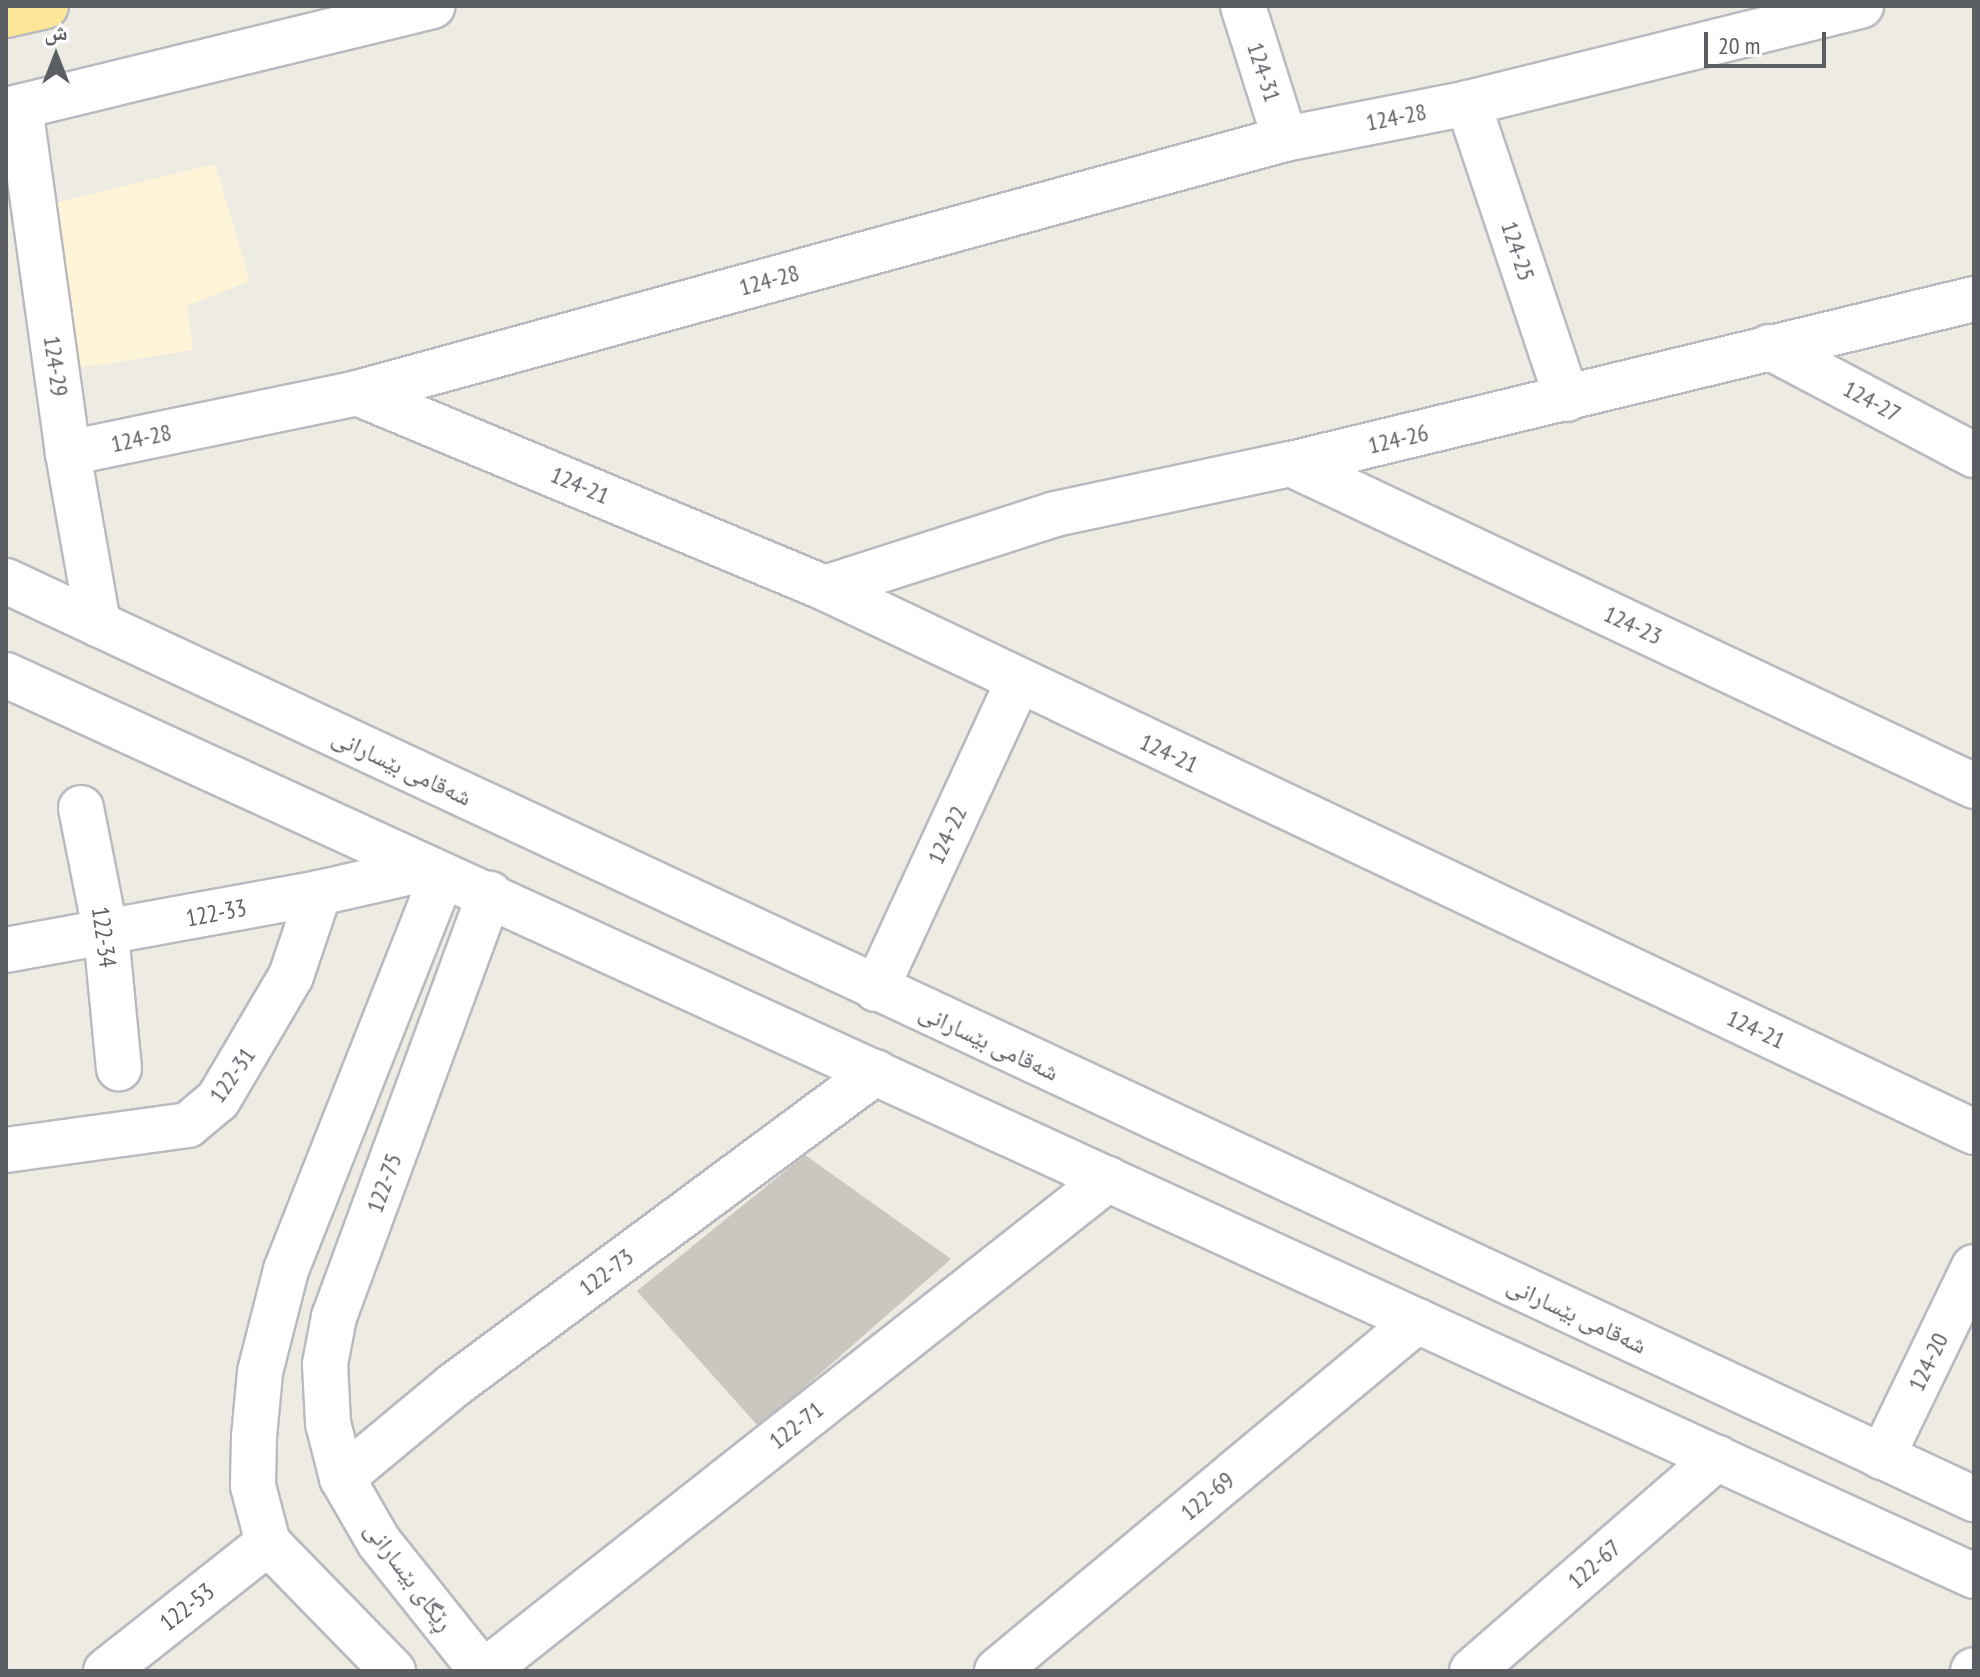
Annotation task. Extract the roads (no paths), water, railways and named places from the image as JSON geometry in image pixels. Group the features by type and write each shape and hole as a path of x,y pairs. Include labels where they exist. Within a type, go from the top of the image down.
{"highway":[{"path":"6,15 46,6"}],"street":[{"path":"13,108 433,6"},
{"name":"124-31","path":"1243,6 1285,139"},
{"name":"124-28","path":"68,453 357,393 1285,139 1468,103 1861,6"},
{"name":"124-25","path":"1468,103 1567,399"},
{"name":"124-29","path":"13,108 98,624"},
{"name":"124-26","path":"825,588 1055,514 1291,464 1974,299"},
{"name":"124-27","path":"1769,347 1974,455"},
{"name":"124-21","path":"357,393 825,588 1974,1132"},
{"name":"124-23","path":"1291,464 1974,786"},
{"name":"شەقامی بێسارانی","path":"6,581 1974,1499"},
{"path":"6,675 1962,1570 1974,1515"},
{"name":"124-22","path":"876,989 1018,682"},
{"name":"122-34","path":"81,808 106,934 119,1068"},
{"path":"393,1671 268,1543 253,1486 254,1437 260,1372 286,1270 433,872"},
{"name":"122-33","path":"6,950 433,872"},
{"name":"122-31","path":"6,1150 188,1125 218,1100 291,976 319,893"},
{"name":"122-75","path":"342,1478 328,1423 325,1364 334,1317 490,894"},
{"name":"122-73","path":"342,1478 454,1385 876,1072"},
{"name":"122-71","path":"483,1671 1108,1179"},
{"name":"124-20","path":"1882,1457 1974,1267"},
{"name":"122-69","path":"997,1671 1417,1321"},
{"name":"122-67","path":"1472,1671 1717,1458"},
{"name":"ڕێگای بێسارانی","path":"342,1478 379,1542 483,1671"},
{"name":"122-53","path":"106,1671 268,1543"}]}
